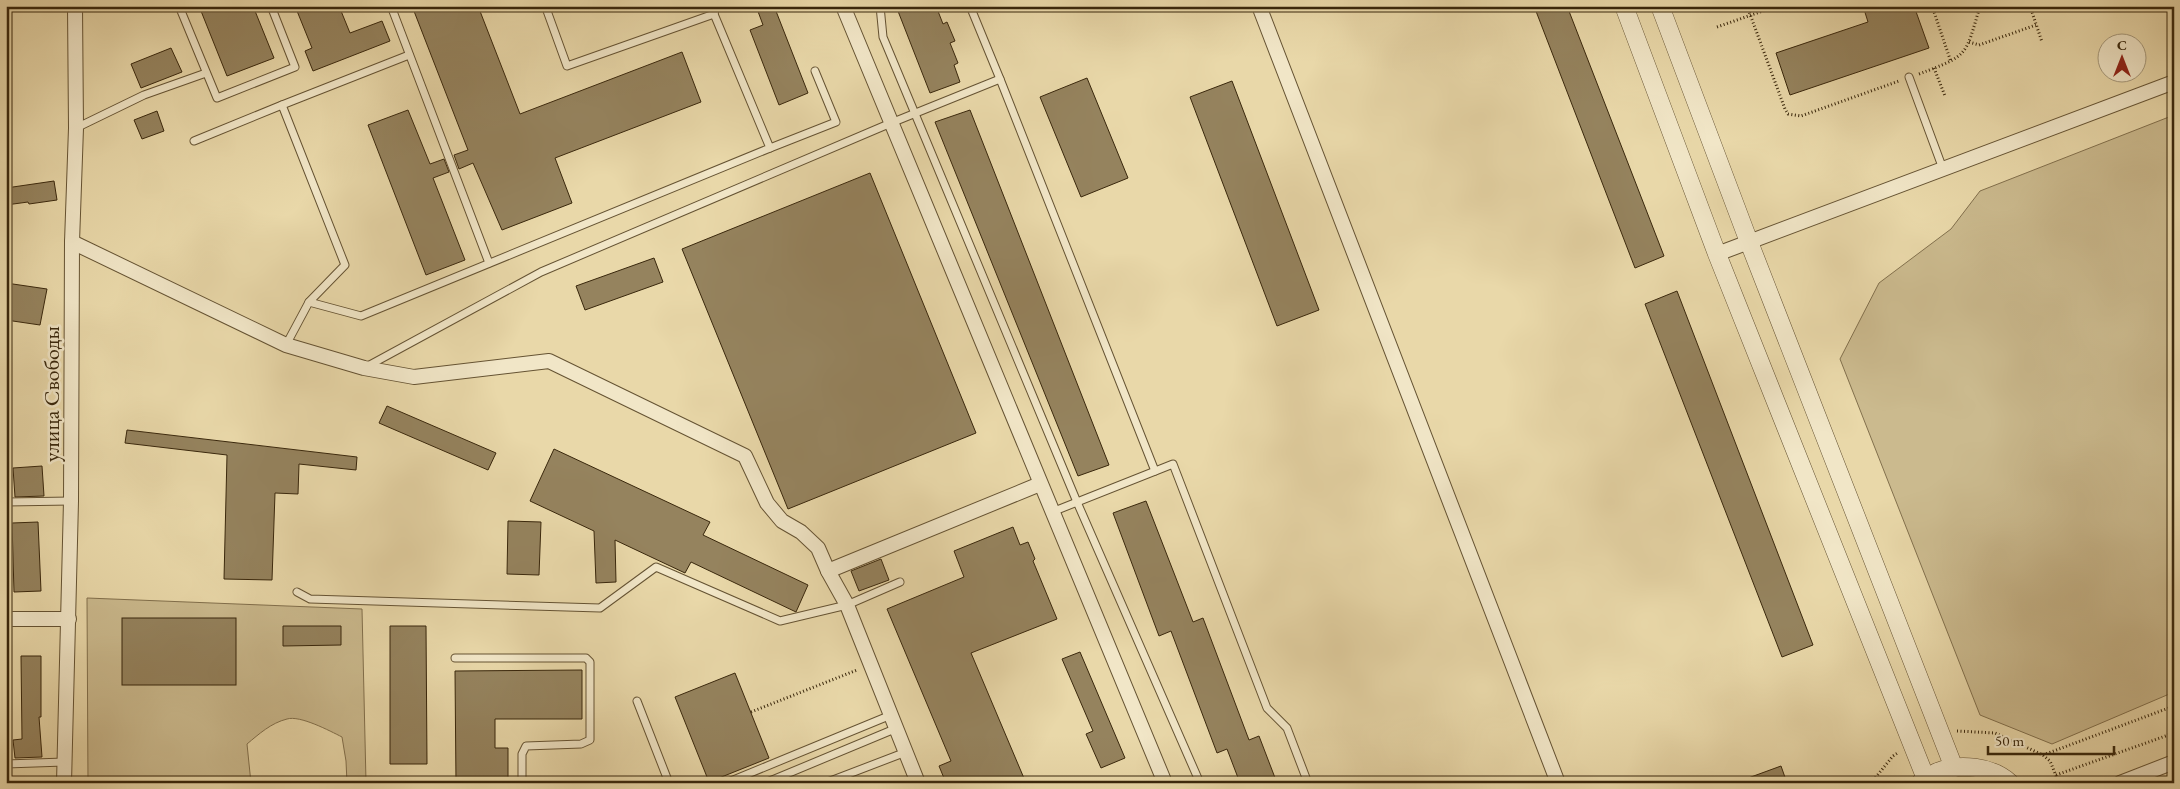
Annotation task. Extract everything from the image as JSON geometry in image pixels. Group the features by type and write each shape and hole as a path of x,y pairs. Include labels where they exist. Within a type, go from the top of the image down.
{"street":[{"name":"улица Свободы","path":"64,783 72,502 72,242 76,128 75,6"},
{"path":"843,6 1165,783"},
{"path":"1259,6 1558,783"},
{"path":"1624,6 1717,254 1923,781 1938,772 1961,767 1984,769 2010,783"},
{"path":"1660,6 1749,242 1954,768"},
{"path":"1717,254 2174,82"},
{"path":"72,242 286,345 364,368 414,377 549,361 745,456 767,503 782,521 801,532 818,548 828,571 847,605 918,783"},
{"path":"828,571 1040,484"},
{"path":"6,619 69,619"},
{"path":"2120,783 2174,762"}],"lane":[{"path":"179,6 216,98 295,67 271,6"},
{"path":"391,6 489,263"},
{"path":"549,6 546,8 567,66 715,10 770,148"},
{"path":"880,6 883,37 1077,502 1200,783"},
{"path":"970,6 1155,471"},
{"path":"194,140 409,55"},
{"path":"308,302 361,316 836,122 815,71"},
{"path":"76,128 144,96 206,73"},
{"path":"1909,77 1943,169"},
{"path":"364,368 541,272 891,123 1000,80"},
{"path":"282,105 345,265 308,302 286,345"},
{"path":"1052,512 1173,464 1267,708 1287,728 1308,783"},
{"path":"6,502 72,502"},
{"path":"297,592 310,599 600,608 656,567 780,621 847,605 900,582"},
{"path":"455,658 586,658 590,662 590,740 581,744 526,746 522,754 522,783"},
{"path":"637,700 669,783"},
{"path":"726,783 894,722"},
{"path":"765,783 894,722"},
{"path":"825,783 906,752"},
{"path":"6,764 64,762"}],"path":[{"path":"1747,6 1785,109 1792,116 1801,116 1951,62 1964,53 1980,6"},
{"path":"1717,27 1777,6"},
{"path":"1932,6 1951,62"},
{"path":"2030,6 2042,42"},
{"path":"1969,42 1979,45 2036,25"},
{"path":"1934,68 1946,96"},
{"path":"751,712 843,677 871,663"},
{"path":"2043,755 2174,706"},
{"path":"2056,775 2174,733"}],"shaded area":[{"path":"2174,115 2174,692 2052,744 1980,715 1840,359 1879,283 1951,229 1980,191"},
{"path":"87,598 362,609 366,782 370,783 347,783 342,737 315,724 293,718 270,726 247,744 251,783 88,783"}],"building":[{"path":"199,6 253,6 274,58 227,76"},
{"path":"295,6 339,6 350,33 382,21 390,41 313,71 305,51 312,48"},
{"path":"412,6 478,6 520,114 682,52 701,102 555,158 572,203 502,230 473,163 459,169 454,155 468,150"},
{"path":"756,6 774,6 808,93 779,105 750,30 763,25"},
{"path":"896,6 936,6 943,24 947,22 955,41 950,43 958,63 954,65 960,82 930,93"},
{"path":"1534,6 1567,6 1664,256 1635,268"},
{"path":"1863,6 1914,6 1929,48 1790,95 1776,53 1868,22"},
{"path":"171,48 182,72 141,88 131,64"},
{"path":"1087,78 1128,178 1081,197 1040,97"},
{"path":"1232,81 1319,310 1277,326 1190,97"},
{"path":"408,110 430,164 444,159 449,172 433,178 465,260 426,275 368,125"},
{"path":"970,110 1109,465 1078,476 935,122"},
{"path":"157,111 164,131 142,139 134,120"},
{"path":"870,173 976,433 788,509 682,249"},
{"path":"54,181 57,200 6,205 6,188"},
{"path":"654,258 663,282 585,310 576,286"},
{"path":"6,283 47,289 40,325 6,320"},
{"path":"1677,291 1813,645 1782,657 1645,304"},
{"path":"387,406 496,453 488,470 379,423"},
{"path":"127,430 357,457 356,470 299,464 298,494 275,493 272,580 224,579 227,455 125,443"},
{"path":"554,449 710,522 703,535 808,585 796,612 691,562 685,573 615,540 616,582 596,583 594,531 530,501"},
{"path":"42,466 44,496 15,497 13,468"},
{"path":"1146,501 1193,622 1203,618 1249,740 1259,736 1277,783 1240,783 1227,749 1217,753 1171,631 1159,636 1113,513"},
{"path":"508,521 541,522 539,575 507,574"},
{"path":"38,522 41,591 14,592 12,523"},
{"path":"1013,527 1020,545 1028,542 1035,559 1033,561 1057,619 971,653 1026,783 946,783 939,766 951,761 887,609 964,577 954,551"},
{"path":"881,559 889,580 859,591 851,571"},
{"path":"122,618 236,618 236,685 122,685"},
{"path":"283,626 341,626 341,645 283,646"},
{"path":"390,626 426,626 427,764 390,764"},
{"path":"1080,652 1125,758 1101,768 1086,734 1093,731 1062,659"},
{"path":"21,656 41,656 41,717 39,717 42,757 15,758 13,740 22,739"},
{"path":"582,670 582,719 495,719 495,748 508,748 508,783 456,783 455,671"},
{"path":"735,673 769,758 709,782 675,697"},
{"path":"1781,766 1787,783 1740,783 1740,781"}]}
